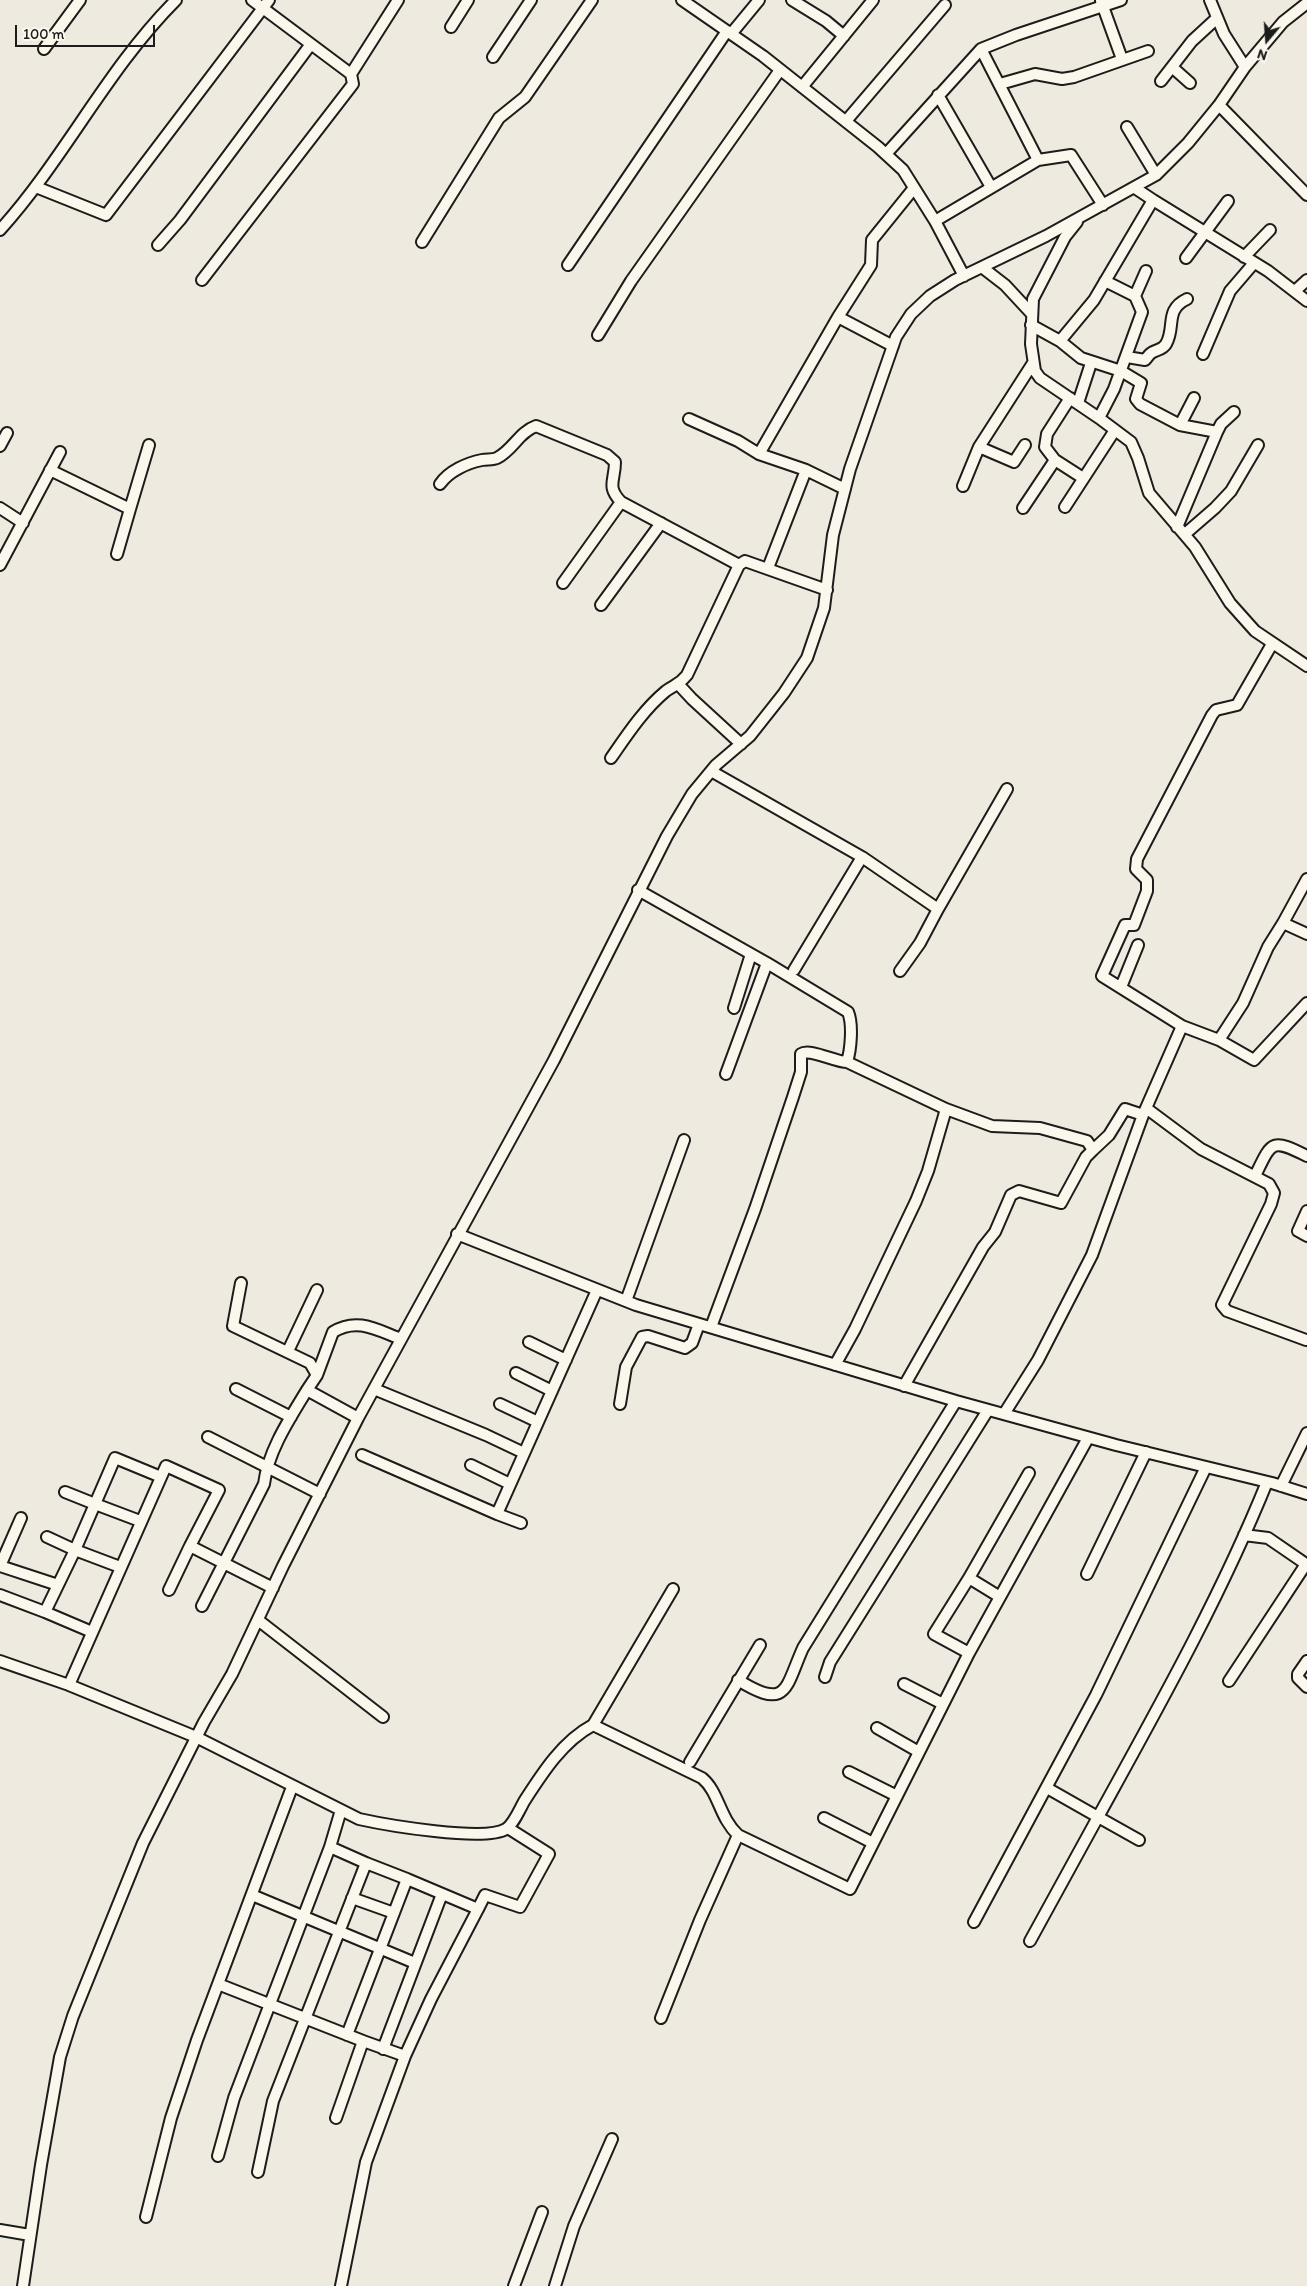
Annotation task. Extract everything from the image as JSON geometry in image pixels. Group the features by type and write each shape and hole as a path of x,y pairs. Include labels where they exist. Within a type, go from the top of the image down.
{"street":[{"path":"44,49 80,0"},
{"path":"0,230 36,187 137,42 176,0"},
{"path":"202,280 232,239 349,92 354,79 351,74 312,44 266,4 252,0"},
{"path":"351,74 398,0"},
{"path":"452,27 468,0"},
{"path":"494,57 531,0"},
{"path":"422,242 499,118 525,97 592,0"},
{"path":"682,0 780,70 846,121 903,170 935,221 964,276"},
{"path":"568,265 729,33 759,0"},
{"path":"792,0 844,36"},
{"path":"802,87 873,0"},
{"path":"886,154 982,49 1102,3 1121,0"},
{"path":"1210,0 1217,18 1245,67"},
{"path":"1102,3 1122,59"},
{"path":"23,2286 60,2056 73,2016 143,1843 196,1738 232,1674 272,1588 358,1418 457,1234 554,1060 638,890 692,794 711,771 741,744 784,693 807,658 819,626 827,590 834,535 850,469 893,346 911,314 930,296 964,276 1081,217 1156,175 1188,142 1219,105 1245,67 1283,22 1307,3"},
{"path":"36,187 106,215 266,4"},
{"path":"846,121 945,5"},
{"path":"1161,81 1192,41 1217,18"},
{"path":"158,245 180,220 312,44"},
{"path":"982,49 1038,160"},
{"path":"1000,84 1035,74 1074,78 1148,51"},
{"path":"1172,67 1190,83"},
{"path":"598,335 636,274 780,70"},
{"path":"938,95 990,187"},
{"path":"1219,105 1307,195"},
{"path":"1127,127 1156,175"},
{"path":"935,221 1038,160 1071,155 1103,205"},
{"path":"759,454 838,317 871,265 871,248 876,234 914,188"},
{"path":"1135,188 1203,233 1244,256 1307,301"},
{"path":"1060,341 1088,308 1106,281 1153,200"},
{"path":"1186,258 1228,201"},
{"path":"1081,217 1065,237 1042,278 1033,299 1031,325 1035,371 1040,378 1074,400 1131,442 1149,492 1181,530 1230,603 1255,631 1307,666"},
{"path":"1244,256 1270,230"},
{"path":"1202,354 1230,291 1236,281 1254,263"},
{"path":"983,268 1005,285 1031,313"},
{"path":"1135,296 1146,271"},
{"path":"1295,291 1307,280"},
{"path":"1099,418 1127,357 1142,312 1135,296 1106,281"},
{"path":"1127,357 1145,360 1151,353 1163,348 1168,339 1170,321 1175,308 1178,303 1187,298"},
{"path":"838,317 893,346"},
{"path":"1031,325 1060,341 1081,358 1091,363 1121,371 1141,383 1141,389 1136,395 1137,402 1180,425 1217,432"},
{"path":"963,486 979,447 1033,363"},
{"path":"1083,478 1055,460 1046,447 1046,441 1047,434 1074,400 1091,363"},
{"path":"1180,425 1194,398"},
{"path":"1181,530 1217,432 1221,424 1234,412"},
{"path":"689,419 738,440 759,454 806,470 846,489"},
{"path":"440,484 446,475 482,460 496,458 527,429 536,426 607,455 615,462 611,485 613,493 622,502 739,565"},
{"path":"1065,507 1115,430"},
{"path":"0,446 7,433"},
{"path":"117,554 149,445"},
{"path":"979,447 1014,462 1025,445"},
{"path":"1181,530 1215,508 1231,491 1258,445"},
{"path":"0,565 60,452"},
{"path":"1024,508 1055,460"},
{"path":"50,470 130,509"},
{"path":"768,568 806,470"},
{"path":"563,583 622,502"},
{"path":"0,508 22,523"},
{"path":"601,605 660,523"},
{"path":"611,758 632,728 666,690 679,685 687,675 711,628 739,565 745,561 827,590"},
{"path":"1272,644 1237,704 1216,710 1212,715 1137,859 1136,869 1147,880 1147,891 1134,925 1125,925 1102,976 1182,1026 1219,1040 1254,1060 1307,1004"},
{"path":"679,685 741,744"},
{"path":"711,771 862,857 938,909"},
{"path":"900,971 920,942 1007,789"},
{"path":"794,970 862,857"},
{"path":"1219,1040 1243,1003 1268,947 1307,879"},
{"path":"638,890 767,963 848,1012 851,1018 850,1050 847,1062"},
{"path":"1283,923 1307,934"},
{"path":"1121,987 1138,945"},
{"path":"734,1008 751,954"},
{"path":"726,1074 767,963"},
{"path":"1004,1414 1038,1360 1092,1255 1144,1111 1182,1026"},
{"path":"710,1327 752,1218 796,1089 801,1072 802,1054 810,1052 837,1062 847,1062 946,1109 992,1126 1040,1128 1087,1141 1093,1150"},
{"path":"836,1365 916,1201 928,1171 946,1109"},
{"path":"904,1386 983,1247 995,1232 1011,1195 1018,1191 1061,1203 1086,1157 1109,1136 1124,1109 1144,1111 1201,1149 1269,1184 1274,1192 1273,1199 1222,1304 1226,1311 1306,1340"},
{"path":"626,1301 684,1140"},
{"path":"1255,1176 1268,1150 1273,1145 1279,1144 1307,1156"},
{"path":"1307,1210 1298,1231 1307,1236"},
{"path":"457,1234 626,1301 699,1324 904,1386 1088,1438 1267,1482 1307,1494"},
{"path":"241,1283 232,1326 310,1363 317,1375"},
{"path":"288,1351 317,1290"},
{"path":"497,1514 597,1290"},
{"path":"202,1606 264,1484 266,1468 291,1417 317,1375 333,1332 341,1327 362,1324 401,1339"},
{"path":"620,1404 626,1367 642,1337 648,1336 685,1348 692,1343 699,1324"},
{"path":"529,1342 566,1360"},
{"path":"516,1373 552,1391"},
{"path":"236,1389 291,1417"},
{"path":"374,1389 486,1435 524,1453"},
{"path":"307,1390 358,1418"},
{"path":"738,1680 766,1695 774,1695 787,1687 803,1648 956,1401"},
{"path":"500,1404 538,1422"},
{"path":"825,1677 830,1662 988,1410"},
{"path":"1281,1486 1307,1433"},
{"path":"208,1437 320,1494"},
{"path":"593,1725 702,1778 711,1786 721,1814 738,1836 850,1889 969,1653 1088,1438"},
{"path":"1086,1574 1146,1452"},
{"path":"362,1455 521,1523"},
{"path":"45,1612 96,1504 115,1458 161,1477"},
{"path":"471,1465 510,1484"},
{"path":"68,1685 166,1466 219,1490 169,1590"},
{"path":"974,1922 1047,1788 1140,1605 1206,1467"},
{"path":"969,1653 934,1634 969,1578 1029,1473"},
{"path":"1030,1941 1154,1715 1244,1535 1267,1482"},
{"path":"65,1492 140,1521"},
{"path":"22,1518 0,1566 58,1585"},
{"path":"1229,1681 1307,1563 1268,1538 1244,1535"},
{"path":"47,1537 120,1567"},
{"path":"190,1546 272,1588"},
{"path":"969,1578 1000,1597"},
{"path":"0,1661 68,1685 196,1738 359,1819 388,1825 475,1834 494,1834 508,1828 538,1780 564,1746 579,1732 593,1725 673,1589"},
{"path":"0,1595 92,1632"},
{"path":"258,1620 383,1717"},
{"path":"690,1762 760,1645"},
{"path":"1307,1661 1298,1674 1298,1678 1307,1687"},
{"path":"904,1684 943,1704"},
{"path":"877,1728 919,1752"},
{"path":"849,1772 897,1796"},
{"path":"146,2217 171,2118 218,1984 292,1787"},
{"path":"1047,1788 1139,1840"},
{"path":"218,2156 234,2098 302,1916 330,1847 341,1810"},
{"path":"824,1818 873,1843"},
{"path":"341,2286 366,2162 406,2056 431,1999 485,1894 520,1907 549,1854 508,1828"},
{"path":"661,2018 689,1947 738,1836"},
{"path":"330,1847 478,1909"},
{"path":"258,2172 273,2101 366,1862"},
{"path":"347,2035 407,1879"},
{"path":"383,2048 442,1894"},
{"path":"252,1895 415,1963"},
{"path":"352,1898 394,1913"},
{"path":"218,1984 269,2006 406,2056"},
{"path":"336,2118 363,2041"},
{"path":"555,2286 574,2226 612,2139"},
{"path":"514,2286 542,2212"},
{"path":"0,2230 30,2235"}]}
